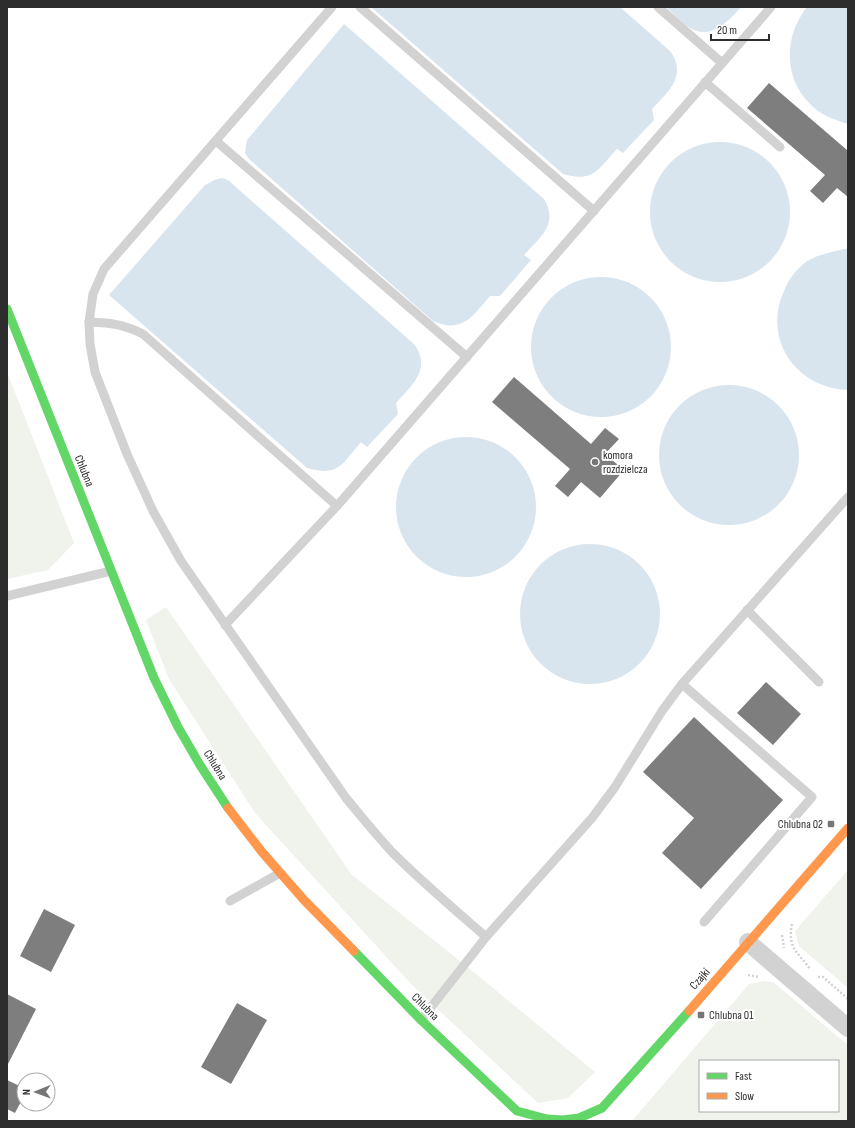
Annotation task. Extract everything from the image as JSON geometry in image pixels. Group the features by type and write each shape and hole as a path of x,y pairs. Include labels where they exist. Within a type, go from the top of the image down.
{"street":[{"name":"Chlubna","path":"7,309 154,678 178,727 200,765 228,808 262,852 304,900 421,1020 517,1111 523,1114 556,1121"},
{"name":"Czajki","path":"556,1121 593,1114 602,1108 689,1011 848,828"},
{"path":"748,942 848,1028"}],"lane":[{"path":"332,7 104,269 93,294 89,322 90,344 95,372 127,454 153,511 181,561 346,798 370,828 419,877 486,937"},
{"path":"360,7 594,211"},
{"path":"658,7 722,63"},
{"path":"225,625 337,506 771,7"},
{"path":"705,82 780,146"},
{"path":"216,141 467,357"},
{"path":"89,322 127,326 143,334 337,506"},
{"path":"421,1020 486,937 592,818 615,787 662,711 682,684 848,497"},
{"path":"7,596 111,571"},
{"path":"747,610 819,682"},
{"path":"682,684 812,797 704,922"},
{"path":"230,901 280,873"}],"path":[{"path":"793,921 790,934 794,950 811,971"},
{"path":"815,977 820,983"}],"shaded area":[{"path":"371,7 620,7 670,51 677,68 676,75 674,83 652,109 654,120 623,153 617,149 600,168 589,175 582,177 563,174"},
{"path":"666,7 741,7 724,24 710,31 703,32 687,26"},
{"path":"807,7 848,7 848,124 828,117 814,108 801,93 795,82 791,69 791,43 799,18"},
{"path":"344,24 544,199 548,208 549,216 546,230 524,255 531,260 500,296 490,296 472,316 459,324 443,324 433,321 249,159 245,153 247,140"},
{"path":"727,142 747,147 770,162 785,185 789,198 789,226 785,239 770,262 747,277 734,281 713,282 693,277 670,262 655,239 651,226 650,205 655,185 670,162 693,147 706,143"},
{"path":"222,178 228,180 414,344 419,353 421,361 418,376 396,403 398,414 367,447 361,442 339,467 333,470 326,471 307,468 109,295 205,185"},
{"path":"848,249 848,390 829,387 813,380 799,370 788,358 781,343 777,326 778,309 786,286 794,273 813,258"},
{"path":"608,277 628,282 651,297 666,320 670,333 670,361 666,374 651,397 628,412 615,416 594,417 574,412 551,397 536,374 532,361 531,340 536,320 551,297 574,282 587,278"},
{"path":"7,372 74,543 48,570 7,579"},
{"path":"736,385 756,390 779,405 794,428 798,441 798,469 794,482 779,505 756,520 743,524 722,525 702,520 679,505 664,482 660,469 659,448 664,428 679,405 702,390 715,386"},
{"path":"473,437 493,442 516,457 531,480 535,493 535,521 531,534 516,557 493,572 480,576 459,577 439,572 416,557 401,534 397,521 396,500 401,480 416,457 439,442 452,438"},
{"path":"597,544 617,549 640,564 655,587 659,600 659,628 655,641 640,664 617,679 604,683 583,684 563,679 540,664 525,641 521,628 520,607 525,587 540,564 563,549 576,545"},
{"path":"166,607 352,875 465,965 595,1072 568,1098 538,1103 413,986 255,813 169,679 146,620"},
{"path":"848,870 848,988 799,946 795,931"},
{"path":"764,981 773,982 848,1045 848,1121 632,1121 749,984"}],"building":[{"path":"769,83 847,150 848,148 848,197 837,188 823,203 810,191 825,175 747,108"},
{"path":"514,377 591,444 605,428 619,439 605,454 624,470 600,498 581,482 568,497 555,486 570,469 492,402"},
{"path":"766,682 801,714 773,745 737,713"},
{"path":"694,717 783,800 701,889 662,853 694,818 643,772"},
{"path":"44,909 75,925 51,972 20,956"},
{"path":"7,994 36,1009 7,1066"},
{"path":"237,1003 267,1020 231,1084 201,1067"},
{"path":"7,1080 16,1084 16,1111 15,1113 7,1109"}],"traffic: fast":[{"path":"7,309 154,678 178,727 200,765 228,808"},
{"path":"354,951 421,1020 517,1111 547,1119 563,1120 579,1118 602,1108 689,1011"}],"traffic: slow":[{"path":"228,808 262,852 304,900 354,951"},
{"path":"689,1011 848,828"}],"place":[{"name":"komora rozdzielcza","path":"595,462"},
{"name":"Chlubna 02","path":"831,824"},
{"name":"Chlubna 01","path":"701,1015"}]}
